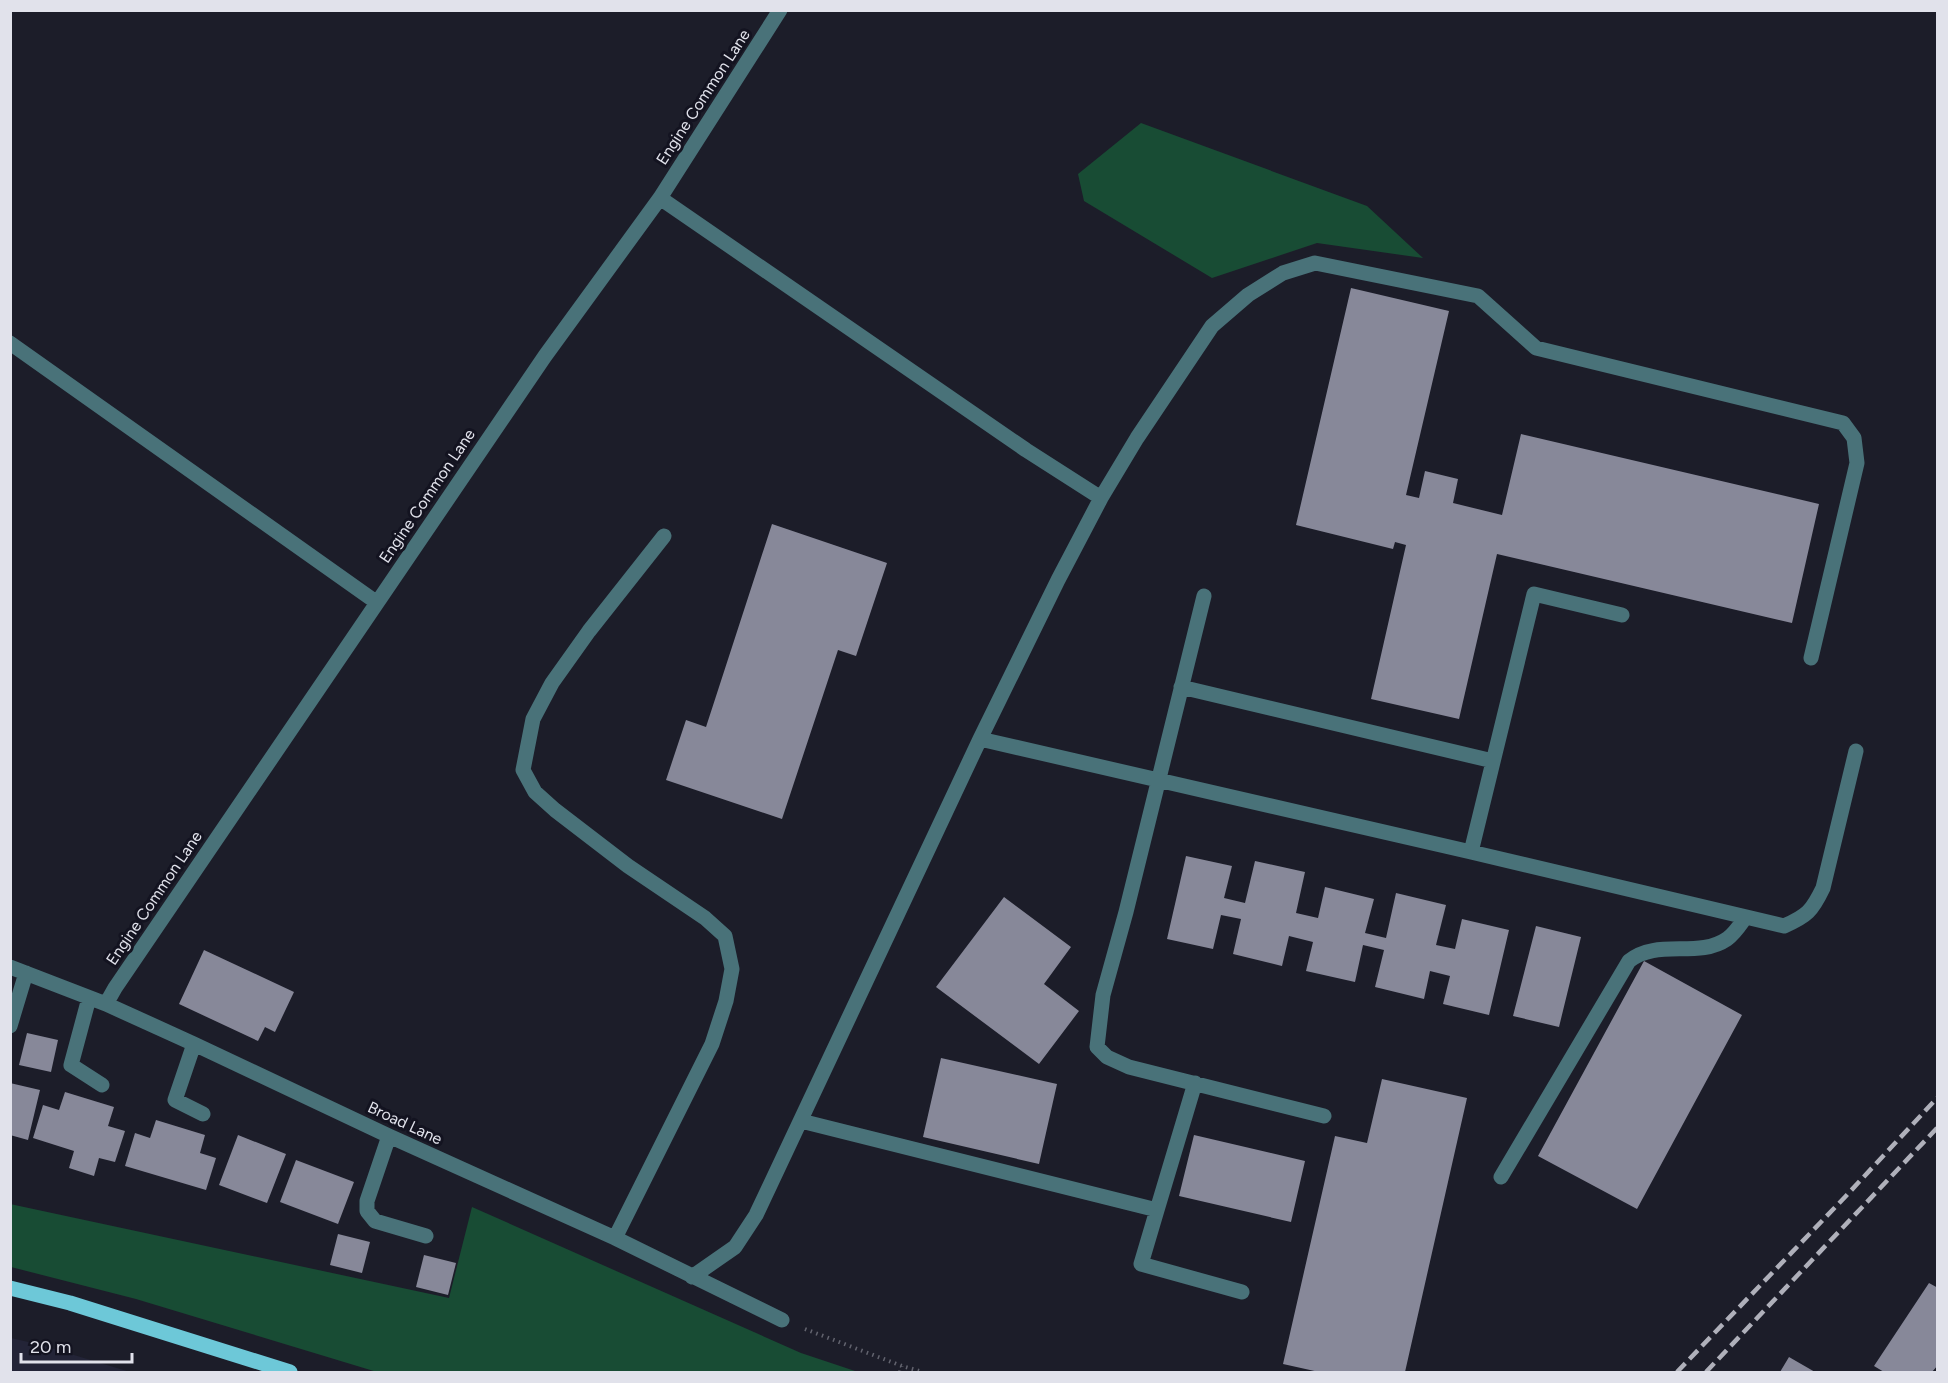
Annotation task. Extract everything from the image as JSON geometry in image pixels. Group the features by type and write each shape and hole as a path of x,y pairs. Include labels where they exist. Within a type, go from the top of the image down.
{"main road":[{"path":"10,1288 70,1303 290,1372"}],"street":[{"name":"Engine Common Lane","path":"106,1004 121,978 545,356 660,198 780,10"},
{"path":"660,198 1026,450 1101,498"},
{"path":"692,1277 735,1247 756,1215 980,739 1101,498 1137,438 1212,326 1248,295 1283,273 1315,263 1478,296 1536,348 1843,423 1854,438 1857,463 1811,658"},
{"path":"10,343 376,602"},
{"path":"615,1238 712,1044 726,1002 732,969 730,958 725,936 705,918 628,866 555,810 535,792 523,770 533,719 552,683 589,631 664,536"},
{"path":"1471,852 1534,594 1622,615"},
{"path":"1204,596 1103,995 1097,1047 1107,1057 1129,1066 1324,1116"},
{"path":"1181,687 1493,761"},
{"path":"980,739 1784,926 1803,918 1816,903 1823,888 1856,751"},
{"path":"1501,1177 1629,961 1637,954 1648,950 1707,947 1726,939 1745,918"},
{"name":"Broad Lane","path":"10,967 106,1004 194,1044 389,1136 615,1238 782,1320"},
{"path":"10,1026 26,973"},
{"path":"89,998 71,1065 102,1085"},
{"path":"194,1044 175,1100 203,1114"},
{"path":"1195,1083 1141,1264 1242,1292"},
{"path":"801,1121 1157,1210"},
{"path":"389,1136 367,1201 367,1211 375,1221 426,1236"}],"path":[{"path":"782,1320 923,1372"},
{"path":"900,1372 902,1366"}],"shaded area":[{"path":"11,1338 41,1345 130,1372 11,1372"}],"green space":[{"path":"1141,123 1367,206 1423,258 1317,243 1212,278 1084,201 1078,174"},
{"path":"10,1204 449,1298 472,1207 801,1353 858,1372 377,1372 136,1299 11,1267"}],"building":[{"path":"1351,288 1449,311 1406,495 1419,498 1425,471 1458,479 1453,503 1502,515 1521,434 1819,504 1792,623 1497,554 1459,719 1371,699 1406,545 1395,542 1393,549 1296,525"},
{"path":"772,524 887,563 856,656 838,650 782,819 666,780 686,720 706,727"},
{"path":"1186,856 1232,866 1224,898 1245,903 1255,861 1305,872 1296,913 1318,918 1325,887 1374,899 1365,933 1386,938 1396,893 1446,905 1436,945 1455,949 1462,919 1509,930 1489,1015 1443,1004 1450,976 1430,971 1424,999 1375,987 1384,950 1363,945 1355,982 1306,971 1313,942 1289,936 1282,966 1233,954 1241,919 1221,915 1213,949 1167,939"},
{"path":"1004,897 1071,947 1044,984 1079,1011 1039,1064 936,987"},
{"path":"1536,926 1581,937 1559,1027 1513,1016"},
{"path":"204,950 294,992 275,1032 265,1027 258,1041 179,1004"},
{"path":"1644,961 1742,1015 1637,1209 1538,1156"},
{"path":"27,1033 58,1040 51,1072 19,1065"},
{"path":"941,1058 1057,1084 1039,1164 923,1137"},
{"path":"1382,1079 1467,1098 1405,1372 1319,1372 1283,1364 1335,1136 1367,1143"},
{"path":"10,1083 40,1090 28,1140 10,1135"},
{"path":"65,1092 114,1107 108,1126 125,1131 115,1162 99,1158 94,1176 69,1168 74,1151 33,1138 43,1105 59,1110"},
{"path":"156,1120 205,1135 200,1153 216,1158 206,1190 125,1166 135,1133 150,1138"},
{"path":"238,1135 286,1154 267,1203 219,1185"},
{"path":"1194,1135 1305,1161 1291,1222 1179,1196"},
{"path":"296,1160 354,1182 338,1224 280,1202"},
{"path":"338,1234 370,1242 362,1273 330,1265"},
{"path":"424,1255 456,1263 448,1295 416,1287"},
{"path":"1929,1283 1938,1288 1938,1365 1932,1372 1884,1372 1874,1366"},
{"path":"1789,1357 1815,1372 1780,1372"}],"railway":[{"path":"1677,1372 1938,1097"},
{"path":"1706,1372 1938,1127"}]}
